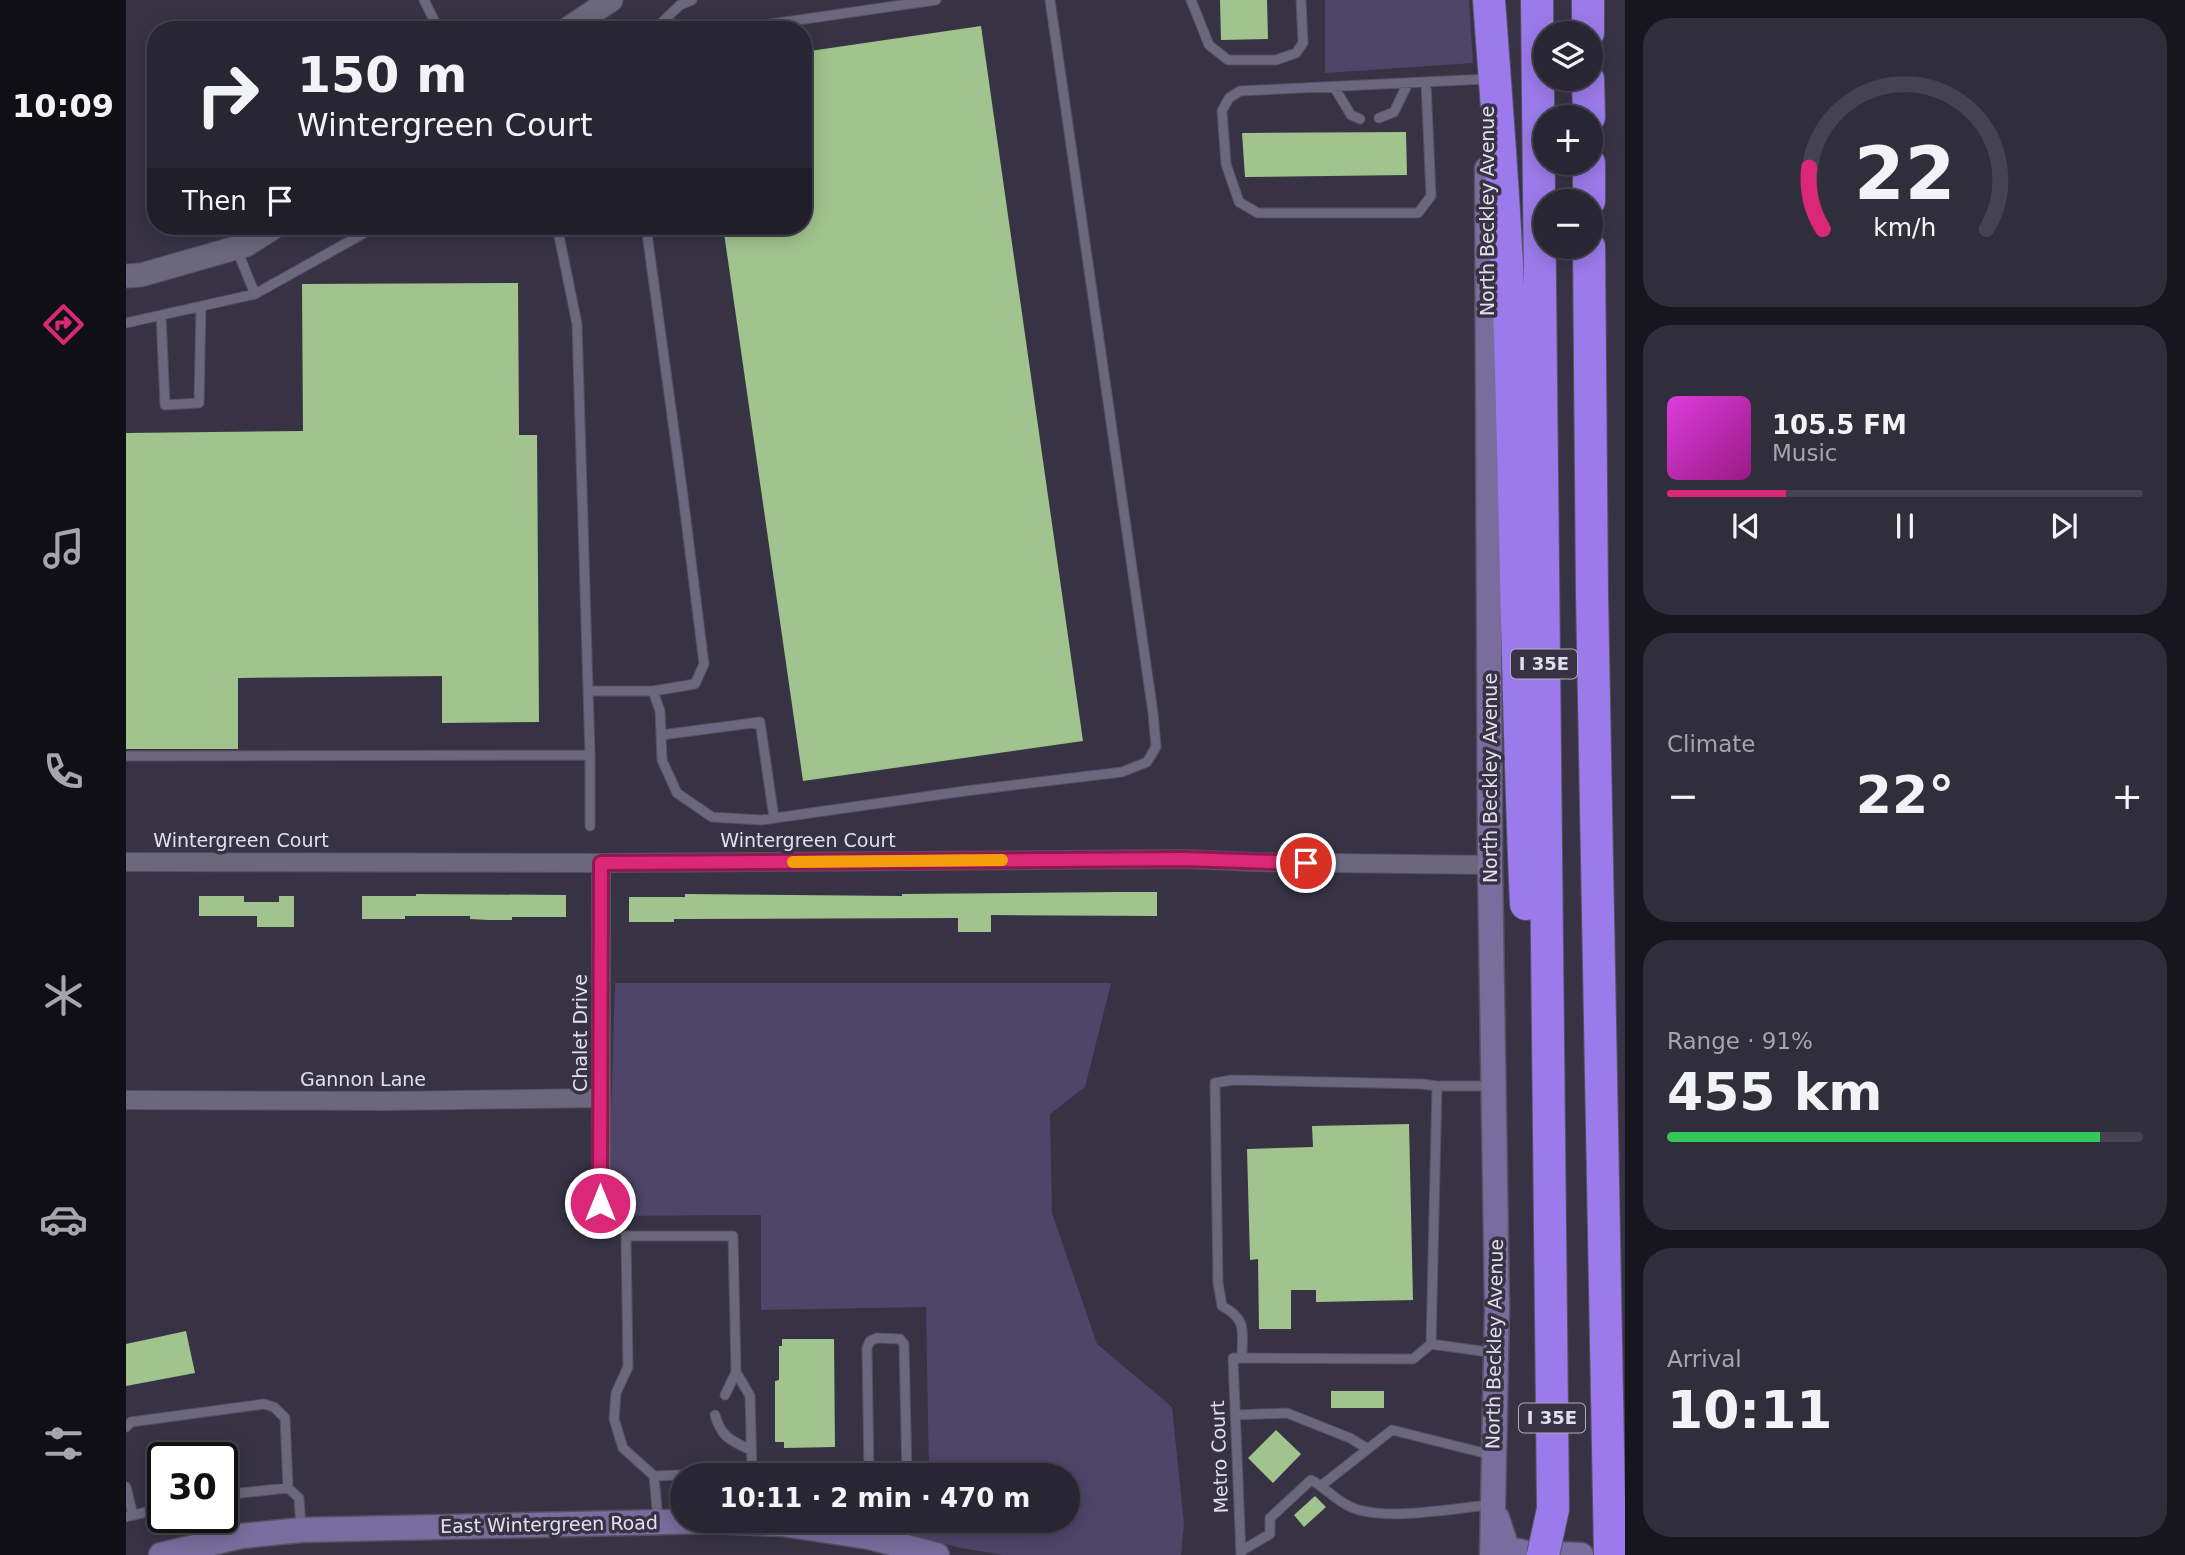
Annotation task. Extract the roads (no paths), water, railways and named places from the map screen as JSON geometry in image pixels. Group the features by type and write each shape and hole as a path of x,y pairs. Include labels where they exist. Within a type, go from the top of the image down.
{"highway":[{"path":"1487,0 1500,152 1511,369 1533,1133 1550,1327"},
{"name":"I 35E","path":"1537,0 1554,1555"},
{"path":"1588,0 1588,21"},
{"name":"I 35E","path":"1590,259 1592,594 1610,1555"},
{"path":"1609,1508 1625,1437"},
{"path":"1543,1555 1553,1509"}],"main road":[{"name":"North Beckley Avenue","path":"1487,0 1490,865 1496,1353 1492,1555"},
{"path":"1492,1504 1507,1548 1526,1553 1581,1555"},
{"name":"East Wintergreen Road","path":"161,1555 242,1535 301,1530 712,1521 782,1524 937,1555"}],"street":[{"path":"586,21 611,0"},
{"path":"126,276 141,275 246,245 262,235"},
{"name":"Wintergreen Court","path":"126,862 601,863 1184,859 1490,865"},
{"name":"Chalet Drive","path":"600,1203 601,863"},
{"name":"Gannon Lane","path":"126,1100 601,1098"}],"lane":[{"path":"424,0 434,21"},
{"path":"668,21 680,5 692,0"},
{"path":"792,21 936,0"},
{"path":"653,691 660,711 662,760 677,793 712,817 761,820 1122,772 1147,762 1156,747 1050,0"},
{"path":"1191,0 1209,45 1228,61 1276,61 1296,53 1303,43 1301,0"},
{"path":"1426,82 1431,196 1418,213 1258,214 1239,202 1226,164 1222,111 1229,98 1240,91 1486,79"},
{"path":"1379,118 1394,112 1408,83"},
{"path":"1334,87 1350,115 1360,119"},
{"path":"126,323 255,294 361,235"},
{"path":"559,235 577,324 590,827"},
{"path":"588,691 653,691 695,684 704,664 647,235"},
{"path":"235,248 255,294"},
{"path":"161,315 165,405 200,403 201,306"},
{"path":"661,734 760,722 775,818"},
{"path":"126,756 590,755"},
{"name":"Metro Court","path":"1241,1553 1235,1415 1237,1358 1242,1323 1234,1313 1222,1306 1218,1283 1215,1083 1232,1080 1437,1086"},
{"path":"1431,1344 1437,1086 1493,1086"},
{"path":"658,1522 654,1476 623,1448 614,1419 616,1393 628,1367 626,1236 733,1236 736,1372 725,1395"},
{"path":"869,1463 867,1348 870,1341 877,1338 900,1339 904,1344 907,1463"},
{"path":"1237,1358 1413,1359 1431,1344 1496,1353"},
{"path":"736,1372 750,1396 752,1463"},
{"path":"126,1427 131,1422 224,1409 264,1404 274,1407 285,1418 288,1488 299,1498 301,1530"},
{"path":"1235,1415 1287,1413 1350,1438 1368,1449"},
{"path":"715,1415 719,1430 733,1442 751,1450"},
{"path":"1322,1485 1392,1430 1493,1455"},
{"path":"654,1476 670,1475"},
{"path":"1241,1553 1270,1534 1270,1518 1311,1480 1322,1485 1349,1507 1382,1514 1492,1504"},
{"path":"126,1488 129,1516 147,1512"},
{"path":"238,1493 288,1488"}]}
